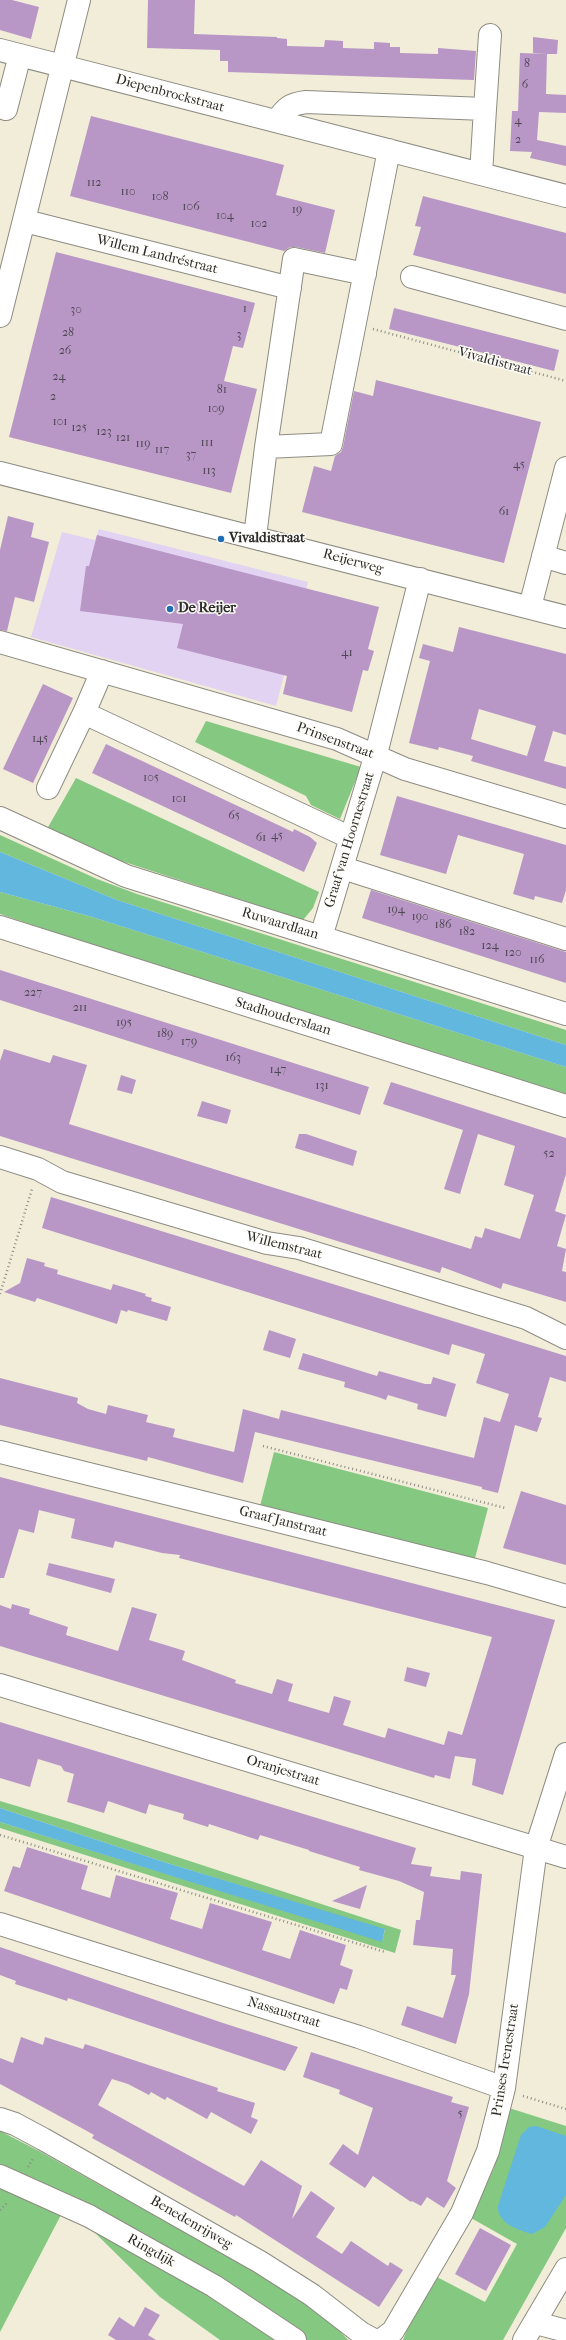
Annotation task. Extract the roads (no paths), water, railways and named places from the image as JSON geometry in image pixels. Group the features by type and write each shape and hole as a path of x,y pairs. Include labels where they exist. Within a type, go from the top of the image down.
{"street":[{"path":"0,316 7,261 25,221 79,0"},
{"path":"481,174 490,36"},
{"path":"0,107 6,109 10,52"},
{"name":"Diepenbrockstraat","path":"10,52 566,196"},
{"path":"277,121 285,108 293,104 306,102 485,109"},
{"path":"266,447 331,444 389,150"},
{"name":"Willem Landréstraat","path":"25,221 290,288"},
{"path":"255,537 266,447 294,259 365,274"},
{"path":"412,277 566,319"},
{"path":"530,607 566,468"},
{"name":"Reijerweg","path":"0,473 566,617"},
{"path":"543,556 566,563"},
{"name":"Graaf van Hoornestraat","path":"321,937 343,868 376,754 420,579"},
{"name":"Prinsenstraat","path":"0,642 337,738 376,754 405,769 566,817"},
{"path":"48,788 84,713 102,671"},
{"path":"84,713 351,838"},
{"name":"Ruwaardlaan","path":"0,818 126,876 566,1014"},
{"path":"343,868 566,939"},
{"name":"Stadhouderslaan","path":"0,927 566,1106"},
{"name":"Willemstraat","path":"0,1156 38,1169 62,1182 267,1243 299,1248 518,1315 566,1338"},
{"name":"Graaf Janstraat","path":"0,1452 487,1573 566,1596"},
{"name":"Oranjestraat","path":"0,1685 566,1857"},
{"name":"Prinses Irenestraat","path":"381,2340 393,2331 462,2213 488,2151 504,2088 536,1848 566,1754"},
{"name":"Nassaustraat","path":"0,1924 359,2037 504,2088"},
{"name":"Benedenrijweg","path":"0,2119 15,2124 44,2139 260,2262 312,2295 361,2333 374,2340"},
{"name":"Ringdijk","path":"10,2179 89,2216 214,2286 294,2340"},
{"path":"530,2331 566,2270"},
{"path":"530,2331 566,2331"}],"water":[{"path":"0,852 117,900 566,1045 566,1067 89,916 0,892"},
{"path":"0,1808 167,1863 385,1929 382,1942 0,1822"},
{"path":"536,2126 566,2136 566,2195 545,2227 532,2234 509,2225 501,2217 498,2206 521,2135 529,2127"}],"place":[{"name":"Vivaldistraat","path":"221,539"},
{"name":"De Reijer","path":"170,609"}]}
